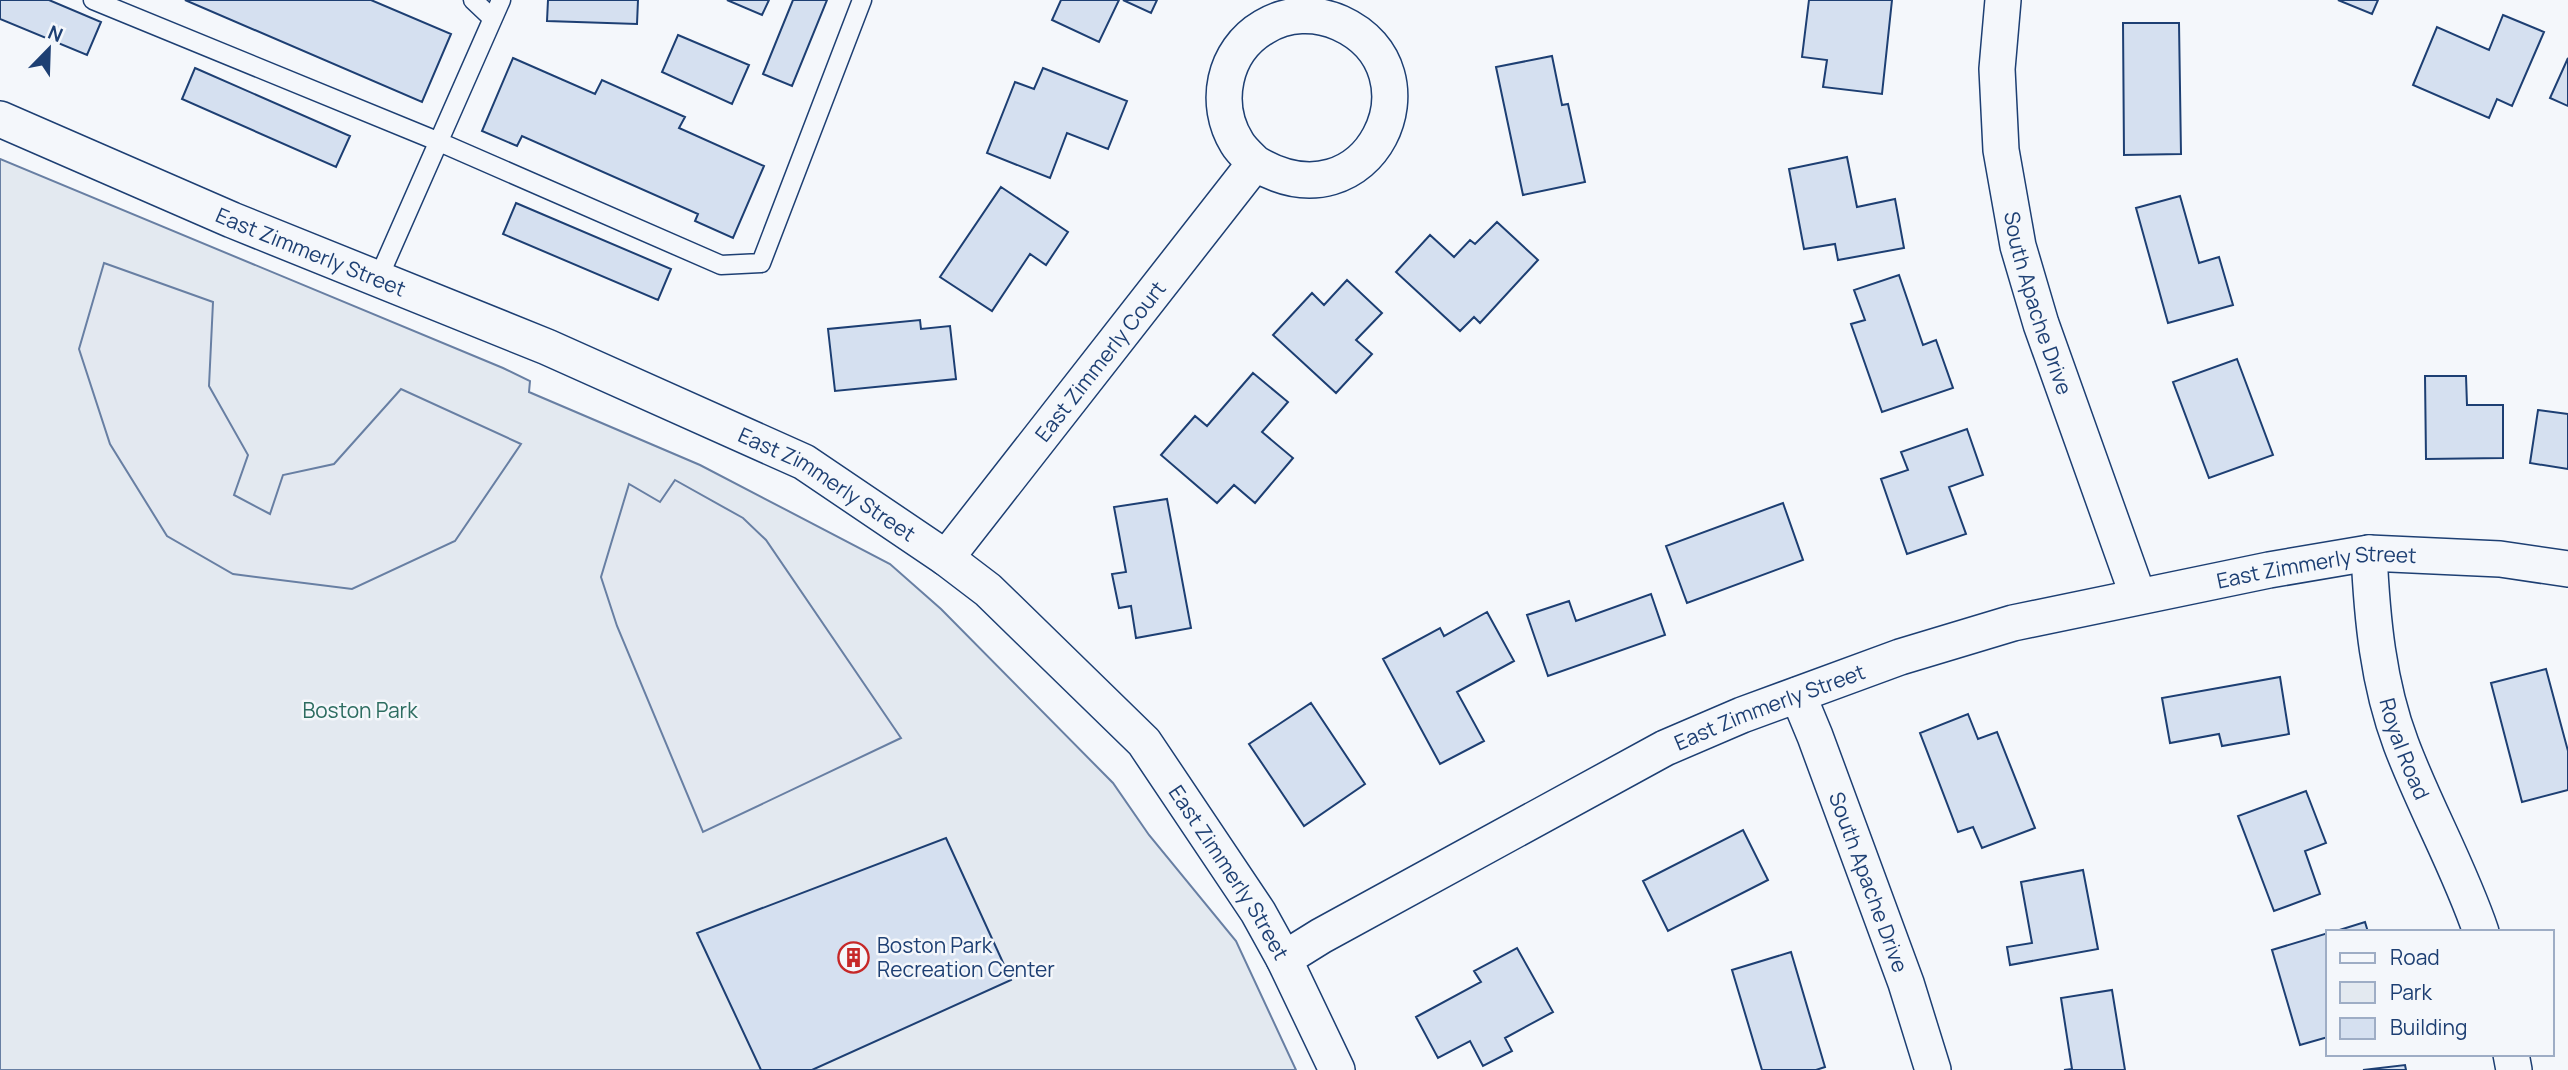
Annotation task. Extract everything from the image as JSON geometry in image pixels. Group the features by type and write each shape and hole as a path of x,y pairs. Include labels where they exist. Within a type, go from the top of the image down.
{"street":[{"name":"South Apache Drive","path":"2003,0 1997,69 2001,150 2018,246 2041,324 2138,596"},
{"path":"1294,15 1326,17 1354,29 1373,47 1384,68 1390,97 1386,125 1374,148 1360,162 1336,176 1318,180 1296,180 1274,174 1255,163 1238,145 1227,121 1223,102 1225,78 1236,54 1253,33 1274,21 1294,15"},
{"name":"East Zimmerly Street","path":"0,119 232,220 547,347 804,462 946,558 988,590 1144,742 1258,912 1284,959 1321,936 1665,748 1742,715 1900,657 2013,623 2269,570 2369,554 2500,559 2568,569"},
{"name":"East Zimmerly Court","path":"946,558 1255,163"},
{"name":"Royal Road","path":"2369,554 2372,606 2385,691 2401,744 2466,888 2480,930"},
{"name":"South Apache Drive","path":"1798,695 1906,983 1933,1070"},
{"path":"1284,959 1337,1070"}],"lane":[{"path":"93,0 437,141 721,265 761,263 862,0"},
{"path":"473,0 492,19"},
{"path":"378,279 501,0"}],"green space":[{"name":"Boston Park","path":"0,159 503,368 530,381 529,392 700,465 890,564 941,609 1113,783 1149,835 1236,941 1296,1070 0,1070"}],"shaded area":[{"path":"104,263 213,302 209,386 248,455 234,495 270,514 283,475 334,464 401,389 521,444 455,541 352,589 233,574 167,536 110,444 79,349"},
{"path":"675,480 743,518 766,540 901,738 703,832 617,626 601,577 629,484 660,502"}],"building":[{"path":"0,0 49,0 101,22 87,55 0,19"},
{"path":"185,0 371,0 451,34 422,102"},
{"path":"548,0 638,0 637,24 547,21"},
{"path":"727,0 769,0 762,15"},
{"path":"793,0 827,0 792,86 763,74"},
{"path":"1061,0 1119,0 1099,42 1052,20"},
{"path":"1123,0 1157,0 1151,13"},
{"path":"1809,0 1892,0 1882,94 1823,87 1827,60 1802,57"},
{"path":"2338,0 2378,0 2372,14"},
{"path":"2503,15 2544,32 2512,106 2497,99 2489,118 2413,85 2437,27 2489,50"},
{"path":"2123,23 2179,23 2181,154 2124,155"},
{"path":"678,35 749,65 732,104 662,72"},
{"path":"1552,56 1562,105 1568,104 1585,182 1523,195 1496,67"},
{"path":"513,58 595,94 602,80 685,117 679,128 764,166 733,238 695,221 698,214 522,136 517,146 482,131"},
{"path":"2568,58 2568,106 2550,98"},
{"path":"195,68 350,136 336,167 182,99"},
{"path":"1043,68 1127,101 1108,149 1067,133 1050,178 987,153 1015,82 1034,89"},
{"path":"1847,157 1857,207 1895,199 1904,248 1838,260 1835,244 1804,249 1789,169"},
{"path":"1001,187 1068,232 1046,265 1030,254 992,311 940,277"},
{"path":"2180,196 2199,263 2219,257 2233,305 2168,323 2136,208"},
{"path":"516,203 671,269 658,300 503,234"},
{"path":"1497,222 1538,260 1480,323 1474,317 1460,331 1396,272 1430,235 1454,257 1470,240 1475,244"},
{"path":"1899,275 1923,345 1936,340 1953,388 1882,412 1851,324 1865,320 1854,290"},
{"path":"1347,280 1382,313 1356,340 1372,354 1336,393 1273,335 1312,293 1324,305"},
{"path":"920,320 921,329 950,326 956,379 835,391 828,329"},
{"path":"2237,359 2273,455 2209,478 2173,382"},
{"path":"1253,373 1288,402 1262,432 1293,458 1255,503 1234,485 1217,503 1161,455 1195,416 1207,426"},
{"path":"2425,376 2466,376 2467,405 2503,405 2503,458 2426,459"},
{"path":"2538,410 2568,414 2568,469 2530,463"},
{"path":"1967,429 1983,475 1949,487 1966,534 1907,554 1881,479 1908,470 1901,452"},
{"path":"1167,499 1191,628 1136,638 1131,606 1119,608 1112,574 1126,572 1114,507"},
{"path":"1783,503 1803,560 1687,603 1666,546"},
{"path":"1651,594 1665,635 1548,676 1527,615 1569,601 1576,621"},
{"path":"1487,612 1514,661 1457,692 1484,741 1440,764 1383,659 1440,628 1444,636"},
{"path":"2546,669 2568,751 2568,790 2522,802 2491,683"},
{"path":"2280,677 2289,734 2222,746 2219,734 2170,743 2162,698"},
{"path":"1311,703 1365,784 1304,826 1249,744"},
{"path":"1968,714 1978,739 1997,732 2035,828 1982,848 1973,827 1958,832 1920,733"},
{"path":"2306,791 2326,843 2305,851 2320,894 2274,911 2238,816"},
{"path":"1743,830 1768,880 1668,931 1643,881"},
{"name":"Boston Park Recreation Center","path":"946,838 1011,980 812,1070 761,1070 697,933"},
{"path":"2083,870 2098,949 2010,965 2007,947 2032,943 2021,882"},
{"path":"2365,922 2367,930 2339,930"},
{"path":"2326,934 2326,1038 2300,1045 2272,950"},
{"path":"1517,948 1553,1012 1505,1038 1512,1051 1483,1066 1470,1041 1438,1058 1416,1017 1481,982 1474,971"},
{"path":"1791,952 1825,1067 1816,1070 1762,1070 1732,970"},
{"path":"2112,990 2125,1070 2064,1070 2072,1069 2061,998"},
{"path":"2405,1065 2406,1070 2363,1070"}],"place":[{"name":"Boston Park Recreation Center","path":"854,957"}]}
